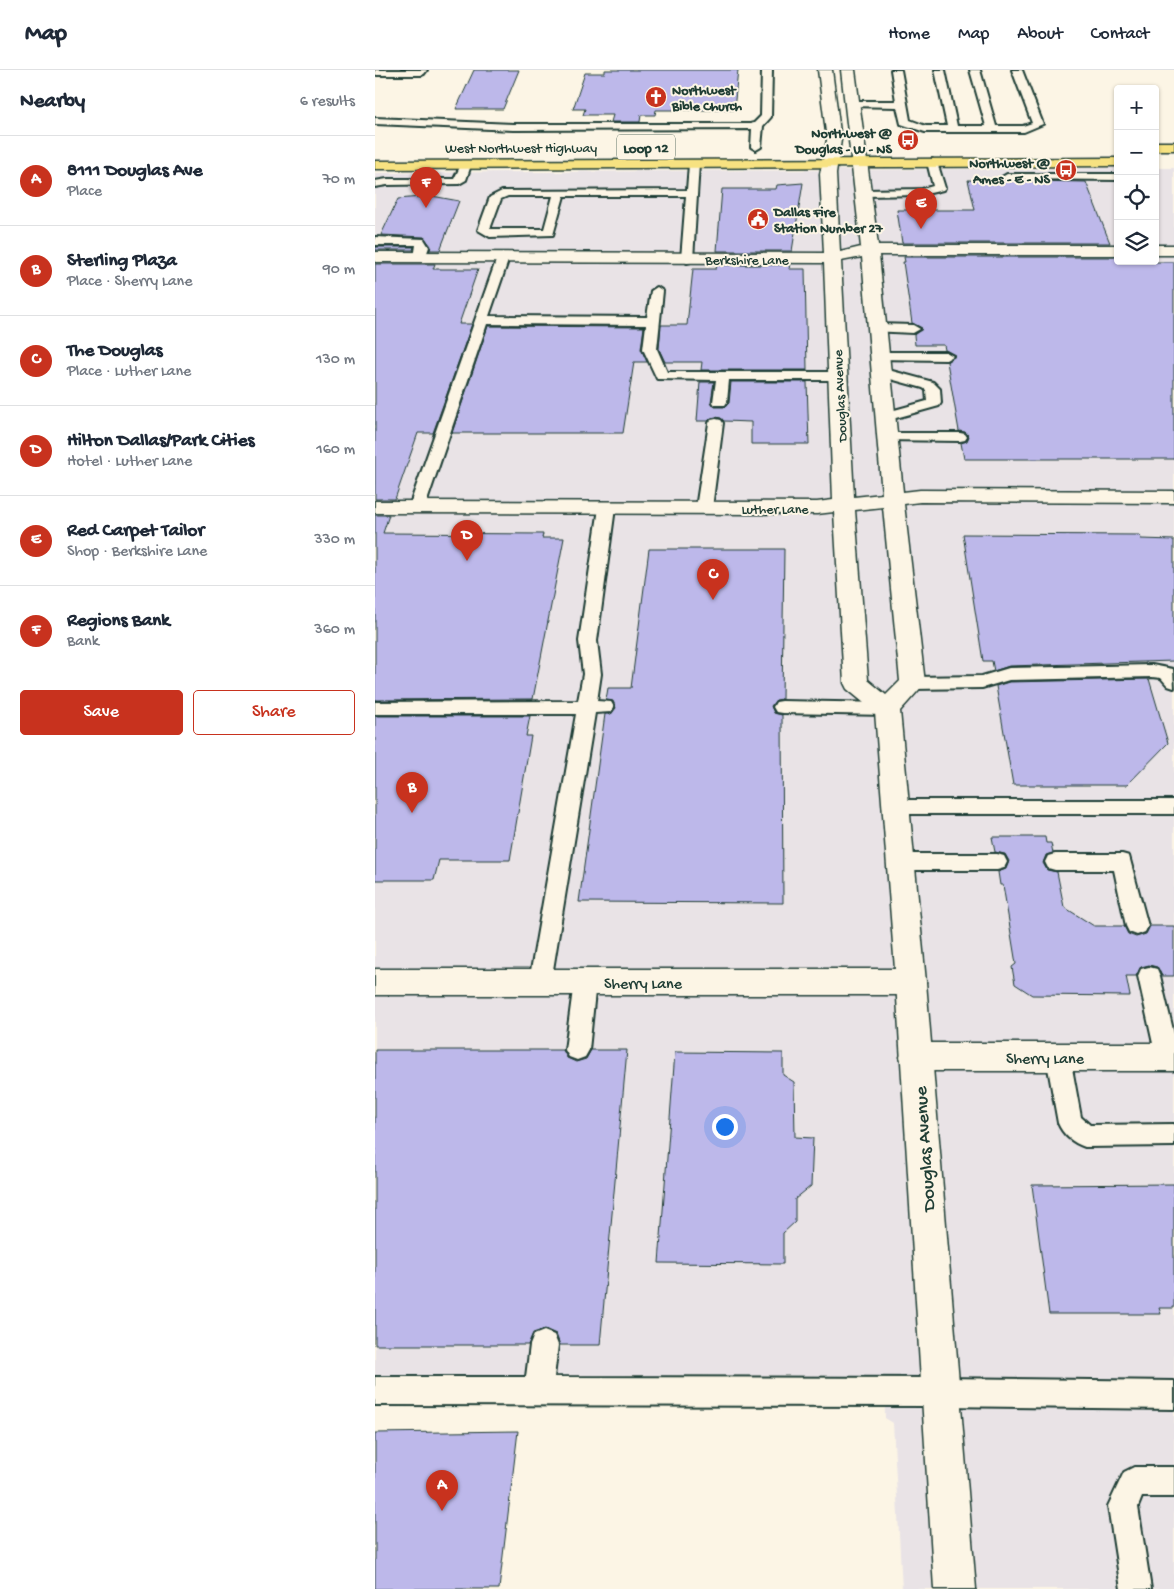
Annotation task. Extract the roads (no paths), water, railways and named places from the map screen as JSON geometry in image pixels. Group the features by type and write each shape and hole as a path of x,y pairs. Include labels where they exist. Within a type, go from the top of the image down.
{"main road":[{"path":"1159,146 1174,146"},
{"path":"755,163 756,147"},
{"name":"West Northwest Highway","path":"815,147 832,155"},
{"name":"West Northwest Highway","path":"858,155 874,147"},
{"name":"West Northwest Highway","path":"375,165 755,163 832,155 858,155 932,162 1114,162"}],"street":[{"name":"Douglas Avenue","path":"825,70 834,136 828,174 833,258 857,328 863,359 885,417 913,683"},
{"name":"Douglas Avenue","path":"848,70 870,250 857,328 863,359"},
{"name":"Berkshire Lane","path":"375,258 833,258 870,250 1114,250"},
{"name":"Douglas Avenue","path":"863,359 838,376 855,683 887,709 911,982 955,1589"},
{"name":"Luther Lane","path":"375,507 817,508 920,496 1174,497"},
{"path":"887,709 913,683"},
{"name":"Sherry Lane","path":"375,982 911,982"},
{"name":"Sherry Lane","path":"916,1057 1171,1057"}],"lane":[{"path":"375,72 421,72 422,70"},
{"path":"756,147 758,125 766,116 767,70"},
{"path":"896,70 905,122 925,129 1024,129 1038,124 1017,70"},
{"path":"940,70 953,129"},
{"path":"975,70 992,129"},
{"path":"851,104 902,104"},
{"path":"375,121 513,127 741,127 758,125"},
{"path":"864,192 922,192 939,188 932,162"},
{"path":"1003,162 1007,179 1114,177"},
{"path":"687,258 694,164"},
{"path":"375,184 387,182 455,182 460,180 466,165"},
{"path":"549,234 490,234 484,230 496,197 506,193 691,193"},
{"path":"543,258 559,193"},
{"path":"375,241 420,242 423,247 420,258"},
{"path":"417,507 503,258"},
{"path":"657,291 650,349 662,376 838,376"},
{"path":"481,320 654,321"},
{"path":"857,328 913,329"},
{"path":"863,359 946,356"},
{"path":"863,359 928,385 933,389 934,403 885,417"},
{"path":"720,402 723,376"},
{"path":"704,508 716,423"},
{"path":"887,437 960,437"},
{"path":"540,982 592,674 588,641 607,508"},
{"path":"913,683 982,682 1009,674 1152,671 1167,673 1174,682"},
{"path":"782,707 887,709"},
{"path":"375,708 605,708"},
{"path":"896,811 1174,807"},
{"path":"896,811 1174,817"},
{"path":"901,862 997,862"},
{"path":"1055,862 1122,862 1137,926"},
{"path":"1149,976 1171,1057"},
{"path":"577,1050 585,982"},
{"path":"1058,1057 1070,1123 1085,1136 1174,1135"},
{"path":"538,1391 544,1345"},
{"path":"375,1390 941,1392 1174,1395"},
{"path":"1136,1589 1123,1506 1134,1482 1174,1482"}],"place":[{"name":"Northwest Bible Church","path":"656,97"},
{"name":"Northwest @ Douglas - W - NS","path":"908,140"},
{"name":"Northwest @ Ames - E - NS","path":"1066,170"},
{"name":"Regions Bank","path":"426,208"},
{"name":"Dallas Fire Station Number 27","path":"758,219"},
{"name":"Red Carpet Tailor","path":"921,229"},
{"name":"Hilton Dallas/Park Cities","path":"467,561"},
{"name":"The Douglas","path":"713,600"},
{"name":"Sterling Plaza","path":"412,813"},
{"name":"8111 Douglas Ave","path":"442,1511"}]}
